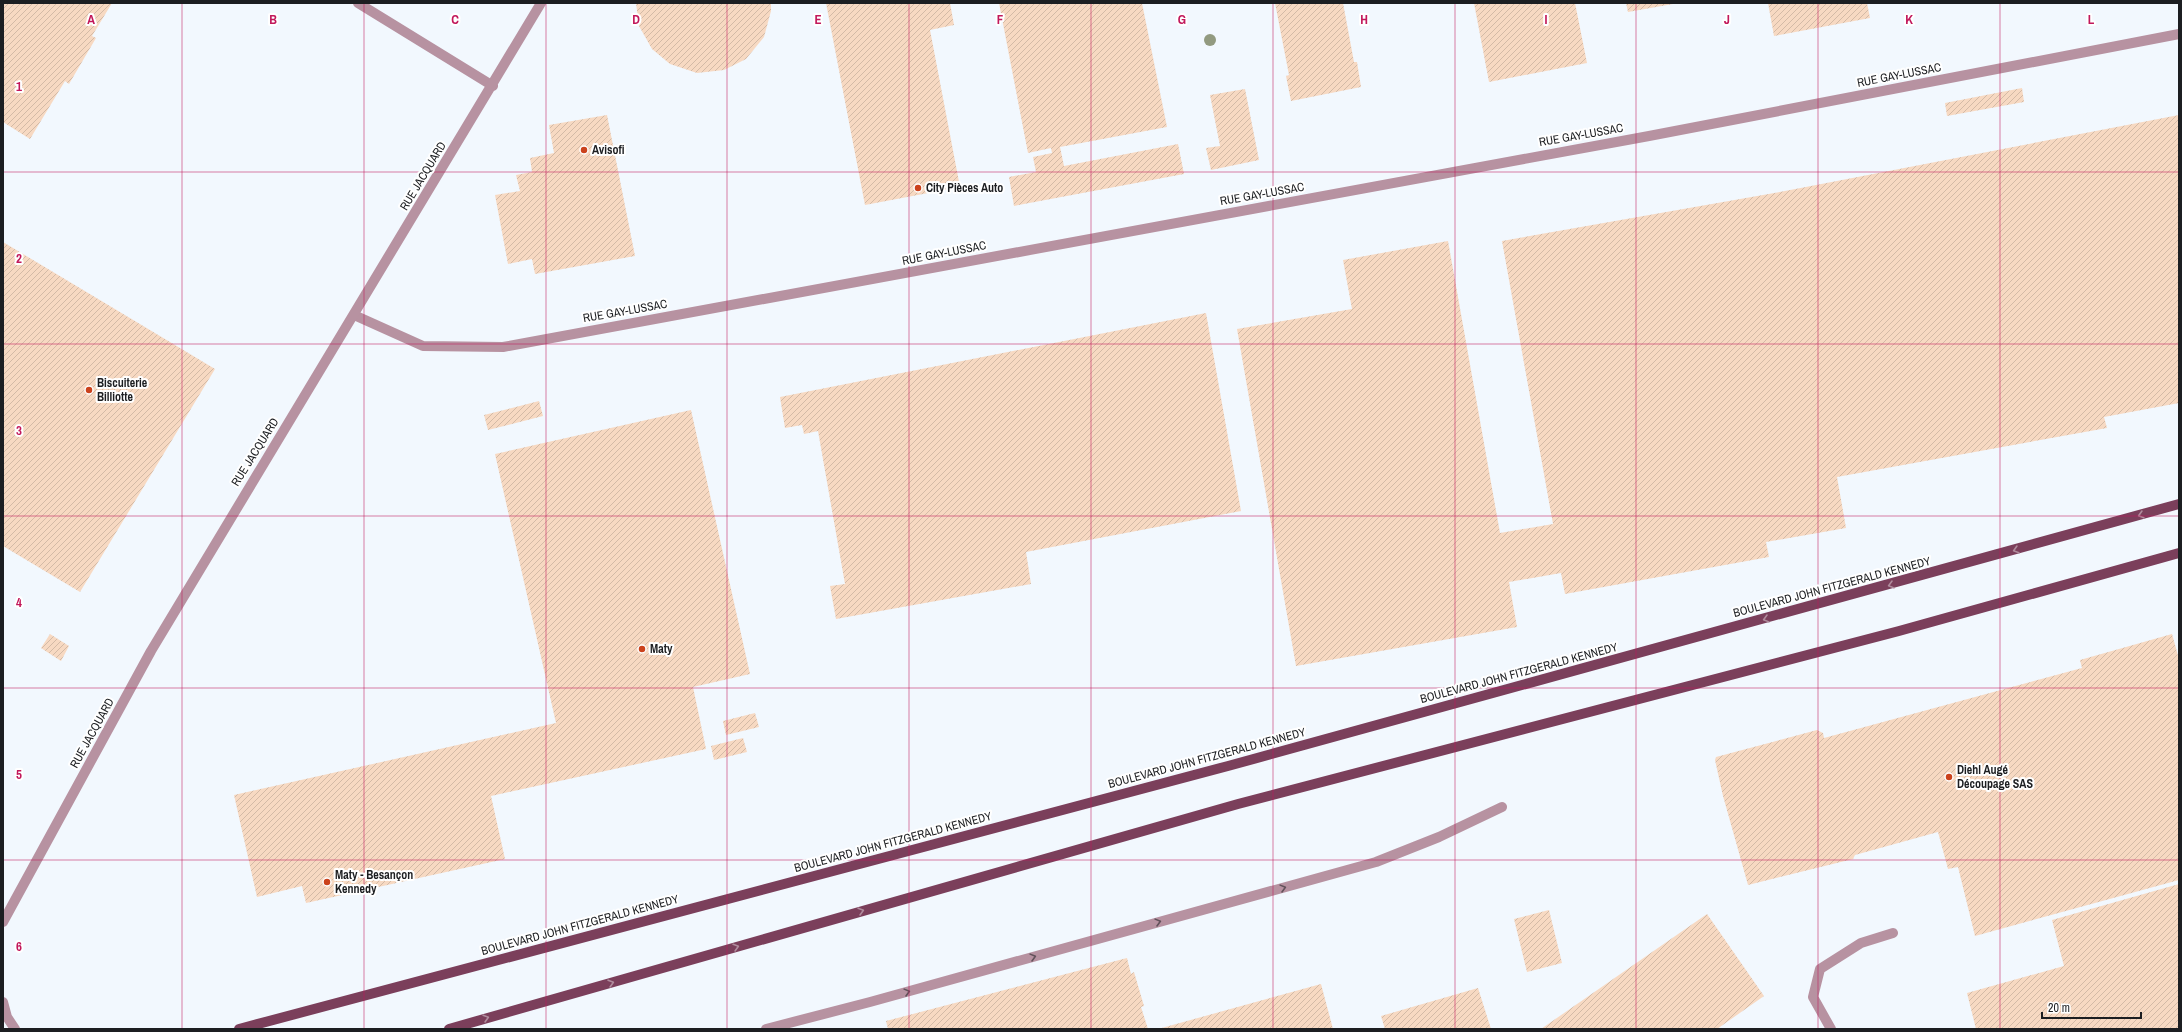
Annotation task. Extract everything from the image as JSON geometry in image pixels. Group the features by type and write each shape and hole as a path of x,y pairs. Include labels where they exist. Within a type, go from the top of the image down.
{"main road":[{"name":"BOULEVARD JOHN FITZGERALD KENNEDY","path":"238,1029 1228,766 2179,504"},
{"path":"449,1029 1238,804 1899,631 2179,553"}],"street":[{"path":"358,3 493,86"},
{"name":"RUE JACQUARD","path":"3,922 151,651 264,462 493,86 541,3"},
{"name":"RUE GAY-LUSSAC","path":"354,314 423,346 503,347 1672,132 2179,34"},
{"path":"766,1029 870,1002 1376,862 1439,837 1502,808"},
{"path":"1831,1029 1813,997 1820,969 1861,943 1893,933"},
{"path":"3,1002 7,1017 15,1029"}],"building":[{"path":"3,3 112,3 92,36 96,38 69,84 65,81 30,139 3,122"},
{"path":"636,3 771,3 771,11 764,37 746,59 724,70 697,73 670,64 652,49 639,26"},
{"path":"826,3 950,3 954,25 930,30 960,187 865,205"},
{"path":"999,3 1142,3 1167,127 1060,147 1064,166 1178,144 1184,174 1014,206 1009,177 1036,172 1033,157 1052,153 1051,148 1028,153"},
{"path":"1275,3 1343,3 1354,62 1357,62 1361,87 1291,101 1286,76 1289,75"},
{"path":"1474,3 1575,3 1587,63 1489,82"},
{"path":"1626,3 1673,3 1673,4 1628,12"},
{"path":"1768,3 1867,3 1870,18 1774,36"},
{"path":"2022,88 2024,102 1947,116 1945,103"},
{"path":"1245,89 1259,160 1211,170 1206,148 1220,146 1210,95"},
{"path":"607,115 635,256 535,274 532,259 508,264 495,195 520,191 516,175 532,172 530,158 554,153 549,125"},
{"path":"2179,115 2179,403 2104,417 2107,428 1837,477 1846,528 1766,542 1769,557 1565,594 1561,573 1509,582 1517,627 1296,666 1237,329 1352,309 1343,260 1448,241 1500,533 1553,524 1502,241 1785,191"},
{"name":"Biscuiterie Billiotte","path":"3,242 215,369 80,592 3,546"},
{"path":"1206,313 1241,511 1026,552 1031,584 836,619 830,586 845,584 818,431 804,434 802,425 785,428 780,397"},
{"path":"539,401 543,416 488,430 484,415"},
{"name":"Maty","path":"691,410 750,674 693,687 706,749 491,796 505,859 306,903 302,886 257,897 234,795 556,723 495,454"},
{"path":"50,634 69,646 61,661 41,648"},
{"name":"Diehl Augé Découpage SAS","path":"2172,634 2179,659 2179,880 1975,936 1958,867 1948,869 1938,832 1855,855 1853,859 1748,885 1723,796 1715,760 1716,757 1817,730 1823,733 1824,738 2082,668 2080,660"},
{"path":"755,713 759,727 726,735 723,721"},
{"path":"743,738 747,752 714,760 711,746"},
{"path":"2179,884 2179,1029 1976,1029 1967,993 2064,966 2052,920"},
{"path":"1549,910 1562,963 1527,972 1514,919"},
{"path":"1707,914 1764,996 1717,1029 1541,1029"},
{"path":"1127,958 1131,974 1134,972 1144,1006 1141,1007 1148,1029 888,1029 886,1021"},
{"path":"1321,984 1333,1029 1158,1029"},
{"path":"1478,988 1491,1029 1385,1029 1381,1016"}],"place":[{"name":"Avisofi","path":"584,150"},
{"name":"City Pièces Auto","path":"918,188"},
{"name":"Biscuiterie Billiotte","path":"89,390"},
{"name":"Maty","path":"642,649"},
{"name":"Diehl Augé Découpage SAS","path":"1949,777"},
{"name":"Maty - Besançon Kennedy","path":"327,882"}]}
